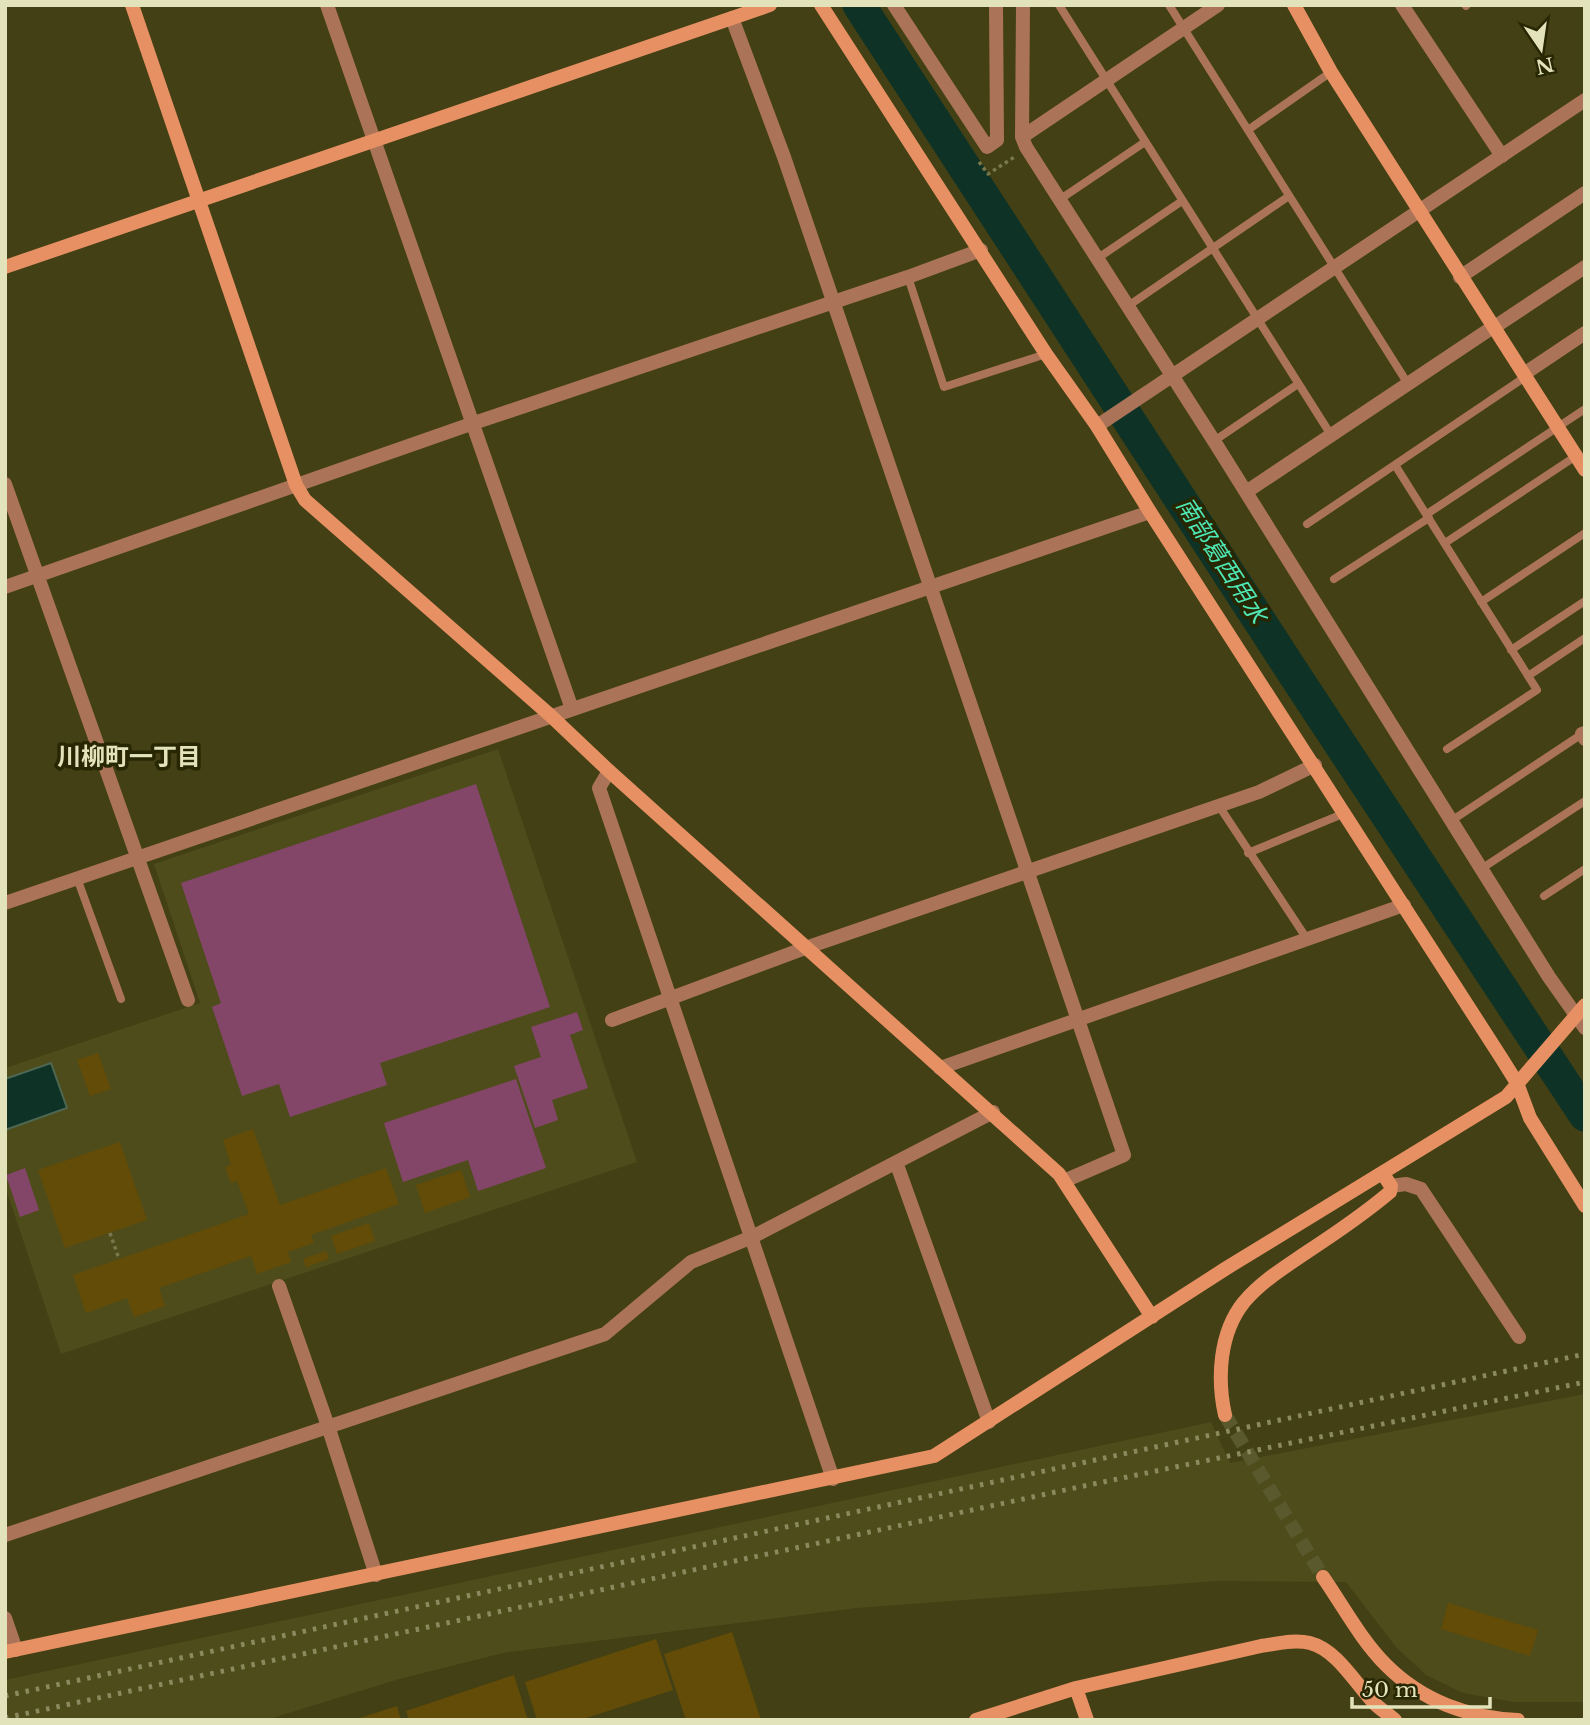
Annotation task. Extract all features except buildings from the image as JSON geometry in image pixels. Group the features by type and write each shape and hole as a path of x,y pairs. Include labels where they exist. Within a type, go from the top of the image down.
{"street":[{"path":"132,5 296,485 305,500 551,716 1059,1174 1152,1317"},
{"path":"327,5 572,709"},
{"path":"5,267 770,5"},
{"path":"821,5 1046,354 1101,423 1150,512 1404,905 1521,1079 1530,1118 1585,1206"},
{"path":"894,5 987,147 998,141 996,5"},
{"path":"5,1618 10,1651 376,1576 934,1456 1353,1189 1383,1174 1493,1106 1506,1097 1582,1016 1549,976 1026,146 1023,136 1023,5"},
{"path":"1023,136 1218,5"},
{"path":"1294,5 1331,72 1420,209 1460,277 1581,461"},
{"path":"1402,5 1502,156"},
{"path":"732,18 784,157 1124,1155 1064,1181"},
{"path":"1101,423 1585,100"},
{"path":"1460,277 1585,193"},
{"path":"5,587 981,250"},
{"path":"1246,492 1585,267"},
{"path":"1524,376 1585,333"},
{"path":"5,484 140,857 188,1000"},
{"path":"5,903 1150,512"},
{"path":"612,1020 808,947 1259,792 1315,765"},
{"path":"609,771 599,788 833,1479"},
{"path":"940,1068 1404,905"},
{"path":"5,1535 606,1334 691,1262 752,1237 993,1112"},
{"path":"896,1163 989,1422"},
{"path":"1225,1415 1219,1376 1230,1329 1242,1304 1265,1280 1368,1211 1391,1192 1391,1186 1383,1174"},
{"path":"1391,1186 1406,1184 1421,1189 1519,1338"},
{"path":"279,1286 376,1576"},
{"path":"1323,1577 1386,1665 1413,1686 1436,1701 1465,1713 1493,1719 1518,1720"},
{"path":"976,1720 1076,1688 1288,1642 1308,1643 1323,1648 1376,1705 1395,1720"},
{"path":"1076,1688 1087,1720"}],"lane":[{"path":"1059,5 1331,435"},
{"path":"1169,5 1408,384"},
{"path":"1248,130 1331,72"},
{"path":"1059,200 1145,142"},
{"path":"1128,306 1289,196"},
{"path":"1098,258 1182,201"},
{"path":"908,277 944,387 1046,354"},
{"path":"1307,524 1524,376"},
{"path":"1214,441 1298,384"},
{"path":"1334,579 1585,409"},
{"path":"1445,543 1581,461"},
{"path":"1395,465 1537,690 1447,749"},
{"path":"1481,602 1585,533"},
{"path":"1511,650 1585,601"},
{"path":"1528,676 1585,638"},
{"path":"1457,817 1584,735"},
{"path":"1481,869 1585,801"},
{"path":"1219,806 1307,939"},
{"path":"1248,853 1345,813"},
{"path":"1544,896 1585,869"},
{"path":"78,878 121,999"}],"path":[{"path":"110,1233 119,1259"}],"shaded area":[{"path":"498,749 637,1162 61,1354 5,1186 5,1068 200,1003 154,864"},
{"path":"476,784 550,1007 380,1063 387,1085 290,1117 279,1084 242,1096 212,1007 221,1003 181,883"},
{"path":"577,1012 583,1030 570,1035 588,1088 552,1100 558,1120 535,1128 514,1066 541,1057 531,1027"},
{"path":"51,1063 67,1108 5,1130 5,1079"},
{"path":"516,1079 546,1168 478,1191 468,1160 403,1182 384,1123"},
{"path":"25,1168 39,1210 20,1217 6,1175"},
{"path":"1585,1394 1585,1702 1513,1702 1463,1693 1426,1675 1396,1647 1346,1582 1217,1581 857,1608 503,1653 399,1679 266,1720 5,1720 5,1680 1211,1422 1230,1463"}],"waterway":[{"name":"南部葛西用水","path":"859,5 1296,677 1585,1115"}],"tunnel":[{"path":"1225,1415 1323,1577"}],"railway":[{"path":"5,1696 1585,1354"},
{"path":"5,1718 1079,1487 1585,1382"}],"district":[{"name":"川柳町一丁目","path":"129,756"}]}
